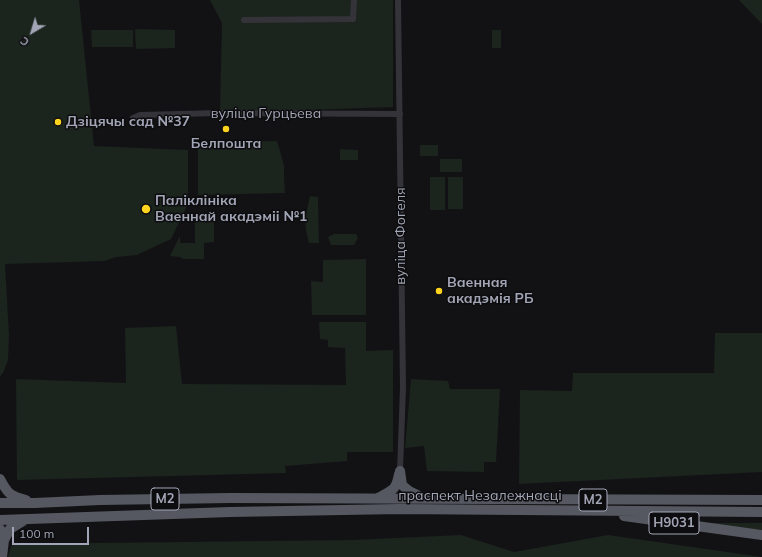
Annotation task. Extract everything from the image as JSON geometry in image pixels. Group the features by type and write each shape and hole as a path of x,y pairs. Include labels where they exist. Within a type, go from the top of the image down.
{"highway":[{"path":"377,499 395,488 400,471"},
{"path":"400,471 402,485 409,491 424,499"},
{"path":"0,479 8,493 14,497 35,503"},
{"name":"праспект Незалежнасці","path":"35,503 100,500 247,498 762,500"},
{"name":"М2","path":"0,503 35,503"},
{"name":"праспект Незалежнасці","path":"26,520 246,512 399,509 762,512"},
{"name":"Н9031","path":"586,511 762,535"},
{"name":"М2","path":"0,520 26,520"},
{"path":"2,557 4,540 13,526 26,520"},
{"path":"0,529 4,540"}],"street":[{"path":"244,20 353,19 354,0"},
{"name":"вуліца Фогеля","path":"398,0 403,387 400,471"},
{"name":"вуліца Гурцьева","path":"133,118 140,115 220,113 400,114"}],"shaded area":[{"path":"0,0 79,0 94,146 188,150 188,204 171,239 137,255 116,257 105,261 5,264 9,335 8,360 0,377"},
{"path":"210,0 393,0 393,107 279,111 220,110 222,23"},
{"path":"739,0 762,0 762,24"},
{"path":"135,29 175,30 175,48 136,49"},
{"path":"91,30 133,30 133,47 92,47"},
{"path":"492,30 501,30 501,48 492,48"},
{"path":"277,141 284,165 285,193 198,195 198,142"},
{"path":"420,145 438,145 438,156 420,156"},
{"path":"340,149 358,150 358,160 340,160"},
{"path":"440,159 462,159 462,172 440,172"},
{"path":"430,177 445,177 445,210 430,210"},
{"path":"448,177 463,177 463,209 448,209"},
{"path":"310,196 318,197 319,243 309,243 307,236 306,219"},
{"path":"195,213 214,213 214,242 204,243 204,259 183,259 180,257 170,256 180,236 180,243 195,243"},
{"path":"334,234 356,234 358,238 354,245 331,245 328,237"},
{"path":"366,259 366,315 312,315 311,281 323,282 323,260"},
{"path":"319,322 366,322 366,351 393,350 393,452 347,452 347,461 285,466 286,473 17,480 16,379 126,383 125,328 176,326 182,384 346,385 345,348 328,347 328,340 320,339"},
{"path":"715,333 762,333 762,472 519,484 520,390 572,391 573,373 714,373"},
{"path":"411,379 448,381 450,389 500,389 496,462 484,462 484,472 427,471 424,446 405,448"},
{"path":"701,523 762,523 762,530"},
{"path":"461,535 514,552 608,535 762,557 8,557 12,544 352,540"}],"place":[{"name":"Дзіцячы сад №37","path":"58,122"},
{"name":"Белпошта","path":"226,129"},
{"name":"Паліклініка Ваеннай акадэміі №1","path":"146,209"},
{"name":"Ваенная акадэмія РБ","path":"439,291"}]}
